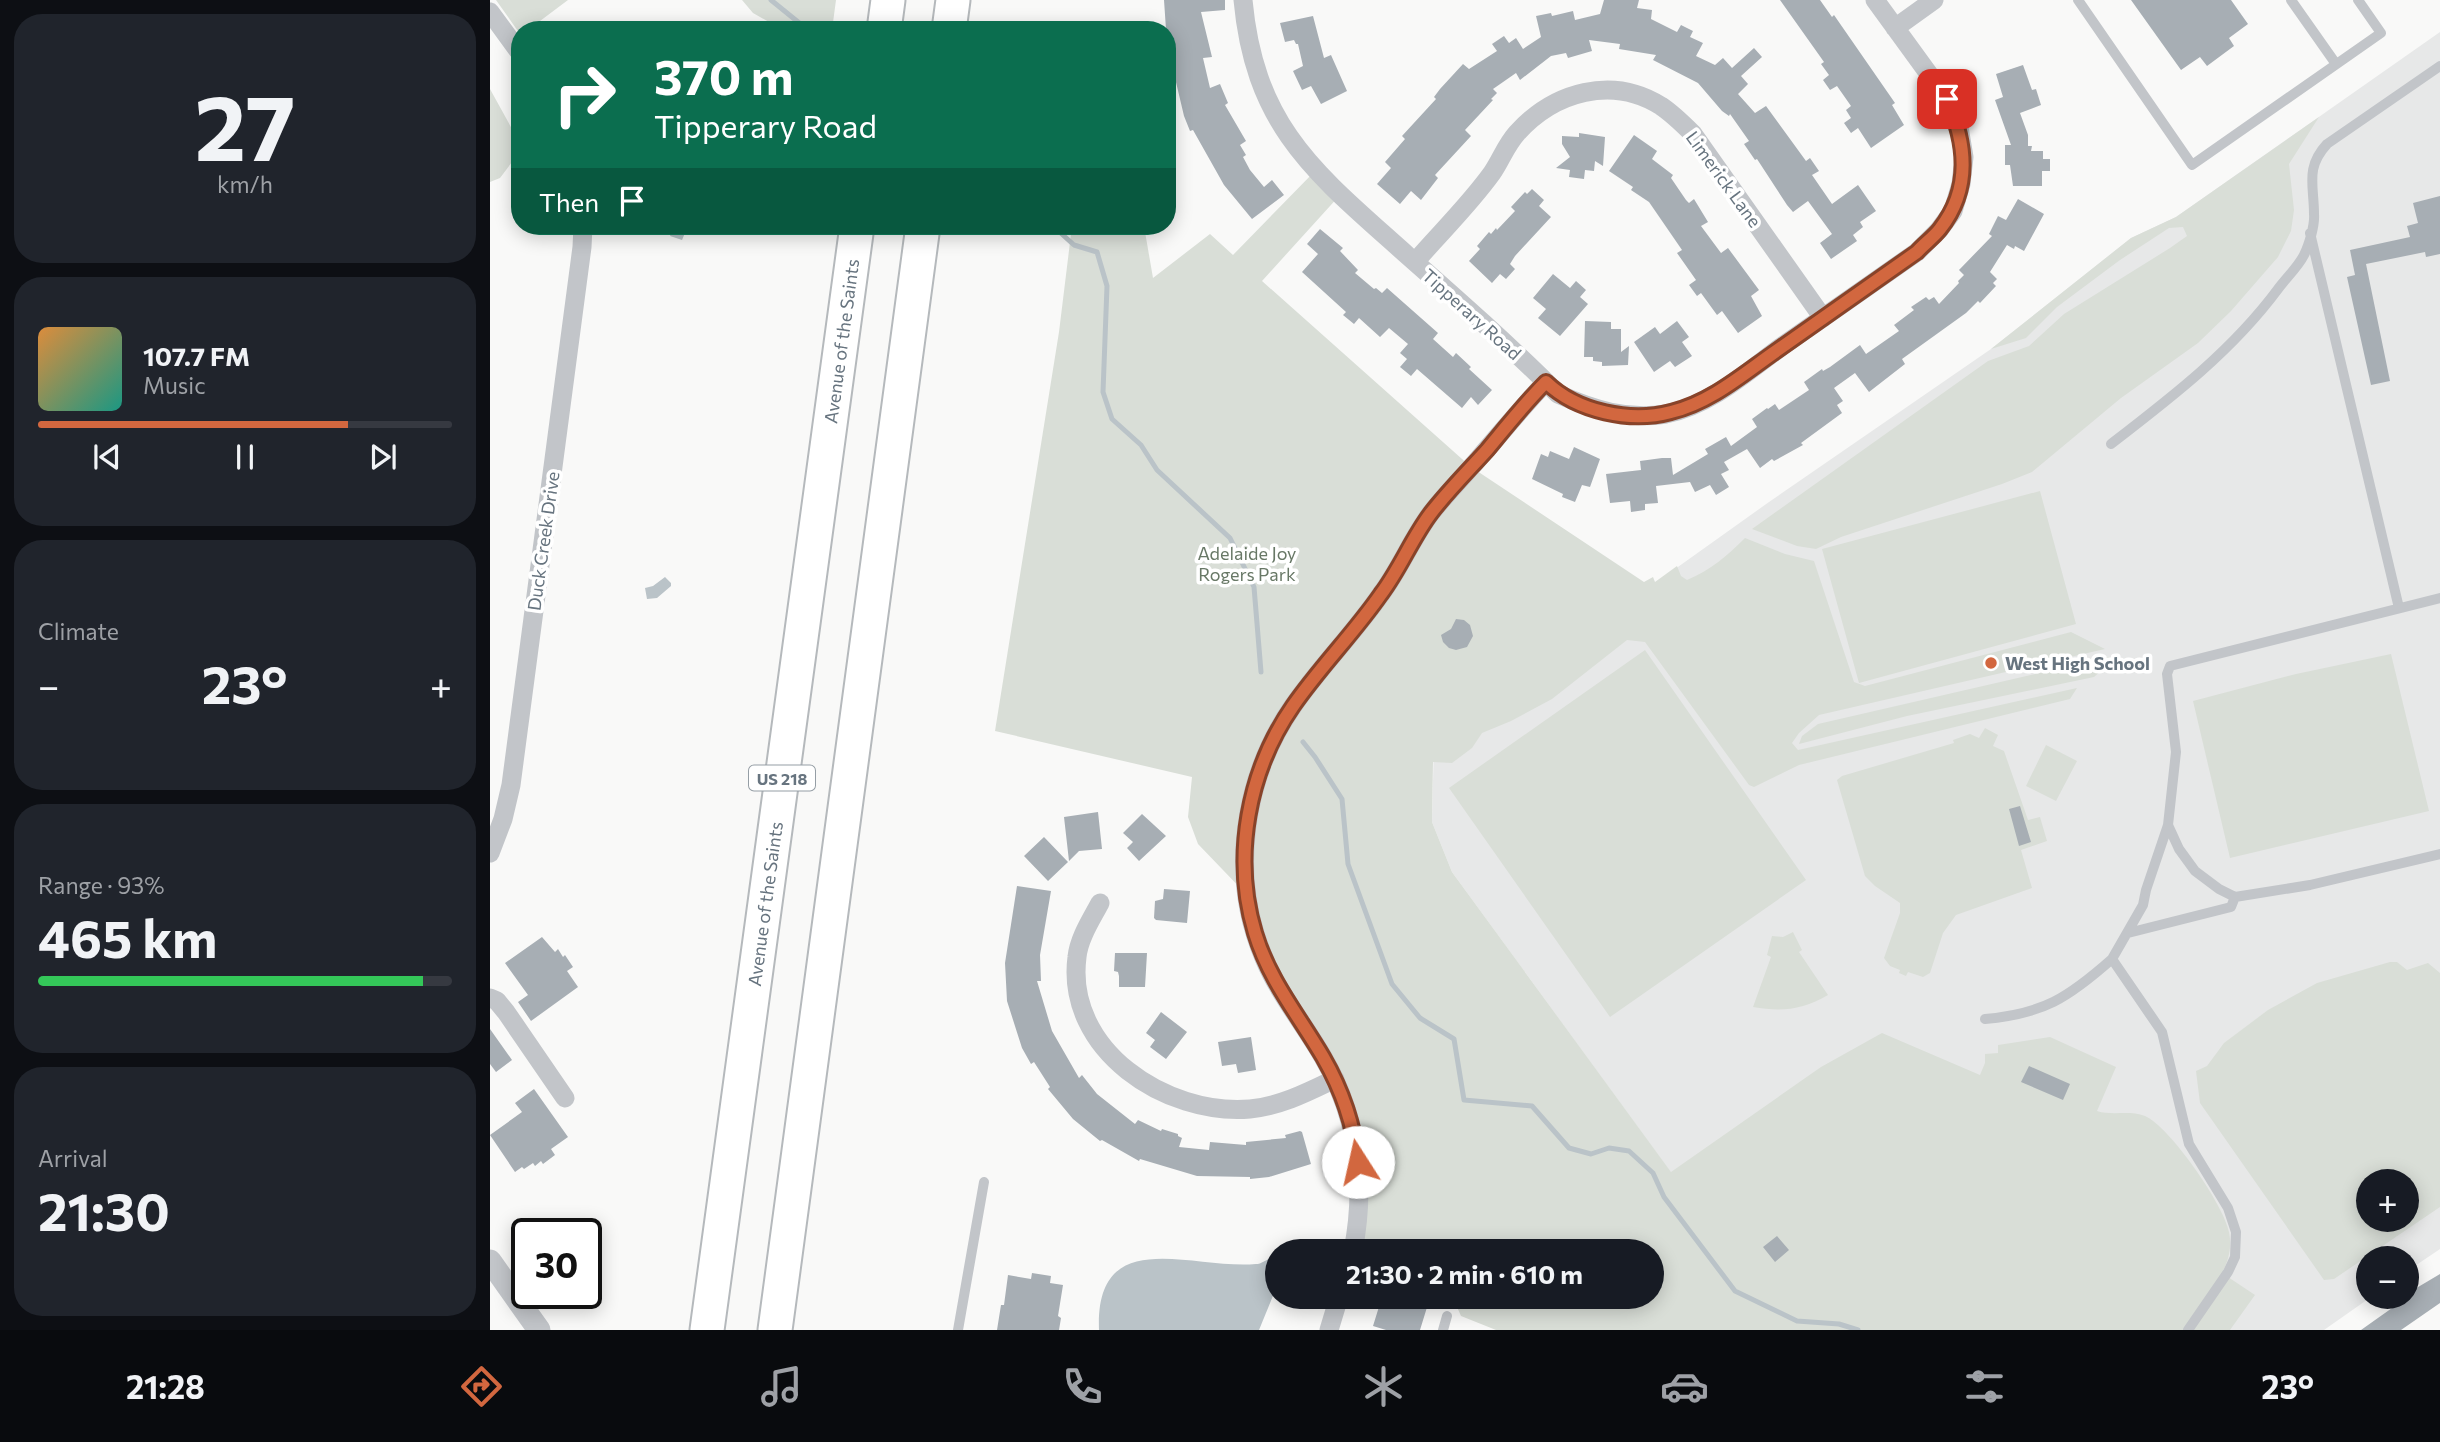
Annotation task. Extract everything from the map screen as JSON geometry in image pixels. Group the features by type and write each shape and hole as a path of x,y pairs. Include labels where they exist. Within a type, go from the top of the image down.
{"highway":[{"path":"885,21 888,0"},
{"path":"950,21 953,0"},
{"name":"Avenue of the Saints","path":"707,1330 856,235"},
{"path":"775,1330 922,235"}],"street":[{"name":"Tipperary Road","path":"1242,0 1251,54 1259,80 1274,115 1312,168 1558,394 1609,413 1633,416 1670,413 1700,401 1729,384 1917,252 1939,230 1952,211 1961,184 1964,157 1959,127 1947,99 1875,0"},
{"path":"1895,29 1934,0"},
{"path":"490,12 511,40"},
{"name":"Limerick Lane","path":"1415,262 1493,172 1516,134 1535,115 1566,97 1587,91 1608,90 1632,94 1659,104 1693,134 1823,318"},
{"name":"Duck Creek Drive","path":"490,853 511,785 583,235"},
{"path":"1355,1239 1360,1179 1353,1134 1335,1079 1279,990 1254,931 1244,859 1250,804 1260,769 1275,736 1294,705 1381,595 1430,514 1546,382"},
{"path":"1100,903 1079,944 1076,972 1078,995 1095,1035 1130,1073 1170,1097 1220,1109 1250,1109 1272,1105 1335,1079"},
{"path":"490,999 497,1001 506,1012 565,1098"},
{"path":"490,1261 539,1330"},
{"path":"1328,1330 1335,1309"}],"lane":[{"path":"2078,0 2192,165 2381,33 2358,0"},
{"path":"2291,0 2336,64"},
{"path":"2110,443 2221,355 2259,314 2304,255 2315,217 2311,182 2313,164 2319,153 2327,144 2440,66"},
{"path":"2310,233 2399,608"},
{"path":"1984,1019 2023,1014 2074,992 2112,959 2143,905 2168,825 2176,752 2167,674 2169,666 2440,598"},
{"path":"2168,825 2179,849 2195,872 2235,897 2270,894 2440,854"},
{"path":"2128,933 2231,907 2235,897"},
{"path":"2112,959 2162,1032 2189,1144 2228,1208 2236,1232 2235,1257 2228,1272 2188,1330"},
{"path":"958,1330 984,1182"},
{"path":"1443,1330 1447,1316"}],"shaded area":[{"name":"West High School","path":"2440,32 2440,1249 2419,1263 2419,1246 2356,1246 2356,1308 2324,1330 1877,1330 1747,1277 1452,872 1432,822 1434,741 1769,502 1991,349 2131,238 2176,217"},
{"path":"670,235 684,235 682,240"},
{"path":"665,577 671,586 657,598 647,599 645,588 653,586"},
{"path":"1152,1259 1231,1264 1265,1261 1265,1309 1268,1309 1259,1330 1099,1330 1102,1297 1113,1275 1130,1264"}],"green space":[{"path":"496,0 568,0 540,21 511,21"},
{"path":"742,0 836,0 833,21 767,21 753,13"},
{"path":"490,89 511,127 511,163 500,178 490,182"},
{"path":"2319,117 2289,164 2294,210 2291,231 2278,257 2231,311 2198,343 2121,398 2032,472 1841,537 1816,549 1797,546 1752,529 1988,361 2029,346 2064,314 2187,236 2183,227 2169,228 2057,307 2026,338 1991,349 2131,238 2176,217"},
{"name":"Adelaide Joy Rogers Park","path":"1315,171 1340,195 1262,281 1471,467 1644,582 1653,577 1655,582 1677,566 1681,576 1687,580 1718,562 1745,538 1785,554 1814,561 1854,682 1865,686 2071,632 2105,649 1819,715 1792,743 1798,750 2077,688 2070,699 1799,765 1754,787 1749,785 1645,642 1627,640 1552,699 1482,733 1472,748 1452,763 1433,762 1432,822 1452,872 1671,1172 1821,1067 1882,1033 1980,1075 1985,1054 1998,1053 1998,1045 2050,1037 2116,1067 2097,1111 2139,1114 2156,1123 2181,1150 2207,1186 2229,1232 2229,1253 2222,1273 2255,1295 2230,1330 1496,1330 1461,1316 1458,1309 1664,1309 1664,1239 1354,1239 1348,1112 1279,990 1247,895 1198,844 1188,817 1192,777 995,731 1059,332 1071,235 1146,235 1153,278 1210,234 1233,255"},
{"path":"2040,491 2076,624 1859,683 1822,549"},
{"path":"1645,650 1806,880 1610,1017 1449,788"},
{"path":"2391,654 2429,811 2230,858 2193,701 2296,674"},
{"path":"2109,657 2111,662 2094,677 1907,716 1799,744 1802,736 1818,724"},
{"path":"1985,728 1998,735 1993,746 2004,751 2028,820 2040,817 2047,841 2021,850 2032,888 1956,915 1943,933 1930,973 1923,977 1908,972 1906,976 1890,966 1884,958 1900,913 1900,903 1865,876 1837,780 1842,776 1954,743 1953,740 1970,734 1979,738"},
{"path":"2046,745 2077,761 2056,801 2026,786"},
{"path":"1793,932 1802,950 1799,952 1828,995 1792,1009 1753,1007 1771,957 1767,955 1772,936 1783,937"},
{"path":"2390,962 2397,962 2407,970 2428,963 2440,973 2440,1207 2419,1221 2419,1169 2356,1169 2356,1232 2403,1232 2383,1246 2356,1246 2356,1264 2334,1279 2324,1280 2200,1103 2196,1071 2207,1066 2224,1043 2268,1010 2317,983"}],"building":[{"path":"1164,0 1225,0 1225,10 1201,12 1212,57 1203,58 1210,88 1220,84 1228,103 1225,105 1246,141 1240,145 1250,170 1264,187 1272,180 1284,195 1252,219 1224,185 1193,130 1190,131 1176,82 1176,21 1165,21"},
{"path":"1604,0 1639,0 1637,8 1652,10 1651,19 1677,32 1681,25 1693,31 1690,37 1703,43 1696,56 1715,65 1723,58 1732,68 1754,48 1762,57 1741,76 1748,84 1738,94 1755,113 1766,106 1806,161 1810,158 1819,171 1812,175 1832,204 1858,185 1876,211 1860,222 1863,227 1853,235 1857,241 1831,259 1820,243 1832,234 1808,201 1793,212 1744,144 1749,141 1730,114 1729,116 1722,111 1698,83 1653,60 1656,55 1619,49 1620,44 1589,40 1592,51 1568,58 1566,53 1551,56 1520,80 1516,73 1493,89 1497,93 1491,99 1493,100 1465,130 1471,136 1435,175 1438,178 1421,200 1411,191 1400,204 1377,184 1391,168 1385,162 1405,139 1402,136 1463,64 1469,69 1497,51 1492,44 1504,36 1509,43 1516,38 1523,49 1541,37 1536,16 1551,13 1552,16 1573,11 1575,20 1600,14"},
{"path":"1780,0 1820,0 1832,17 1834,15 1895,103 1892,105 1904,125 1871,148 1858,128 1851,133 1844,123 1851,118 1846,110 1851,106 1837,86 1830,90 1823,80 1829,75 1821,64 1824,62"},
{"path":"2131,0 2231,0 2248,24 2229,38 2234,46 2207,66 2200,57 2181,70"},
{"path":"1313,16 1324,58 1331,55 1347,91 1321,104 1311,86 1302,90 1293,71 1303,66 1298,44 1294,40 1285,42 1280,23"},
{"path":"2023,65 2041,105 2020,113 2028,135 2028,146 2032,146 2031,151 2043,151 2043,159 2050,159 2050,171 2042,171 2042,186 2013,186 2010,165 2005,165 2005,145 2011,145 1995,100 2003,97 1996,74"},
{"path":"1579,133 1605,137 1603,166 1595,161 1594,171 1585,170 1584,179 1569,177 1570,170 1556,168 1570,157 1562,144 1562,136 1579,137"},
{"path":"1634,135 1657,151 1652,159 1673,175 1671,178 1689,203 1694,199 1708,222 1701,226 1721,253 1728,248 1759,290 1751,296 1762,316 1738,333 1722,311 1717,315 1701,293 1697,296 1689,285 1696,280 1677,253 1682,250 1649,202 1609,171"},
{"path":"1532,189 1544,200 1539,206 1551,217 1515,256 1510,264 1515,269 1506,279 1500,274 1492,283 1469,261 1480,249 1477,246 1489,232 1491,234 1496,228 1497,230 1515,211 1511,207 1525,192 1527,194"},
{"path":"2440,196 2440,254 2426,257 2425,252 2366,264 2390,381 2371,385 2347,277 2355,275 2350,250 2410,237 2407,226 2418,223 2413,203"},
{"path":"2018,199 2044,214 2024,251 2007,245 1990,272 1997,279 1993,283 1996,286 1980,303 1978,301 1966,313 1902,359 1905,364 1869,392 1855,373 1834,388 1843,401 1837,405 1842,413 1801,443 1803,445 1774,461 1772,459 1760,468 1747,449 1724,462 1729,470 1721,474 1729,487 1716,495 1710,485 1695,492 1690,482 1656,486 1658,503 1645,504 1645,510 1631,512 1630,501 1610,503 1606,474 1641,470 1640,461 1671,458 1673,475 1708,454 1705,449 1726,437 1731,446 1757,427 1752,419 1767,408 1775,404 1779,410 1809,390 1804,382 1822,369 1823,371 1830,367 1860,345 1866,354 1899,331 1894,325 1914,310 1911,307 1926,297 1929,300 1934,297 1939,304 1964,275 1959,270 1992,236 1989,234 1998,216 2006,220"},
{"path":"1320,229 1343,248 1340,251 1358,270 1355,273 1382,293 1387,288 1438,333 1433,339 1453,357 1456,353 1492,390 1478,405 1471,397 1462,408 1417,369 1411,376 1400,367 1407,359 1400,353 1408,344 1389,328 1380,337 1359,318 1354,324 1343,315 1346,312 1302,272 1318,254 1307,244"},
{"path":"1553,274 1570,288 1576,281 1586,290 1580,297 1588,304 1560,336 1538,318 1546,309 1533,298"},
{"path":"1585,321 1611,322 1611,329 1621,329 1621,352 1629,346 1628,365 1602,366 1602,362 1593,361 1593,357 1584,357"},
{"path":"1677,321 1689,337 1682,342 1692,356 1675,367 1670,361 1654,372 1634,342 1655,327 1660,334"},
{"path":"1574,447 1600,459 1590,487 1582,485 1575,502 1532,479 1541,454 1548,457 1550,451 1569,459"},
{"path":"1456,619 1464,620 1470,625 1473,636 1467,647 1456,650 1443,642 1441,635 1451,629"},
{"path":"2020,806 2031,842 2019,846 2009,809"},
{"path":"1098,812 1102,849 1079,851 1069,861 1064,817"},
{"path":"1142,814 1166,836 1139,861 1127,848 1133,842 1123,833"},
{"path":"1044,837 1068,862 1048,881 1024,856"},
{"path":"1017,886 1051,891 1040,955 1041,981 1037,981 1052,1031 1079,1078 1082,1075 1097,1094 1135,1124 1138,1120 1161,1131 1162,1129 1178,1134 1182,1138 1179,1147 1209,1150 1210,1142 1246,1145 1246,1142 1286,1138 1285,1135 1300,1131 1311,1164 1269,1177 1250,1179 1197,1176 1140,1159 1139,1161 1100,1141 1073,1119 1048,1089 1050,1087 1022,1048 1007,1001 1005,963"},
{"path":"1164,889 1190,891 1187,923 1154,918 1155,901 1163,899"},
{"path":"542,937 555,952 558,949 563,957 565,955 573,967 567,971 578,987 531,1021 518,1002 528,995 505,963"},
{"path":"1115,953 1147,953 1145,987 1119,987 1118,972 1114,971"},
{"path":"1161,1012 1187,1032 1166,1059 1150,1047 1155,1040 1146,1033"},
{"path":"490,1029 512,1060 496,1072 490,1064"},
{"path":"1251,1037 1256,1070 1238,1073 1236,1064 1222,1066 1218,1042"},
{"path":"2029,1066 2070,1084 2063,1100 2021,1082"},
{"path":"534,1089 568,1137 551,1149 555,1155 543,1164 541,1161 535,1166 533,1163 515,1172 490,1135 522,1112 515,1103"},
{"path":"1777,1236 1789,1250 1775,1262 1763,1247"},
{"path":"1032,1273 1051,1276 1050,1283 1063,1285 1058,1316 1061,1318 1059,1330 997,1330 1008,1275 1031,1279"},
{"path":"2440,1274 2440,1303 2401,1330 2361,1330 2391,1309 2419,1309 2419,1286"},
{"path":"1378,1309 1426,1309 1420,1330 1386,1330 1373,1326"}],"waterway":[{"path":"771,0 797,21"},
{"path":"1063,235 1074,245 1097,252 1107,286 1103,392 1112,419 1141,445 1157,470 1230,538 1254,587 1261,672"},
{"path":"1303,742 1342,799 1348,864 1392,984 1420,1018 1454,1039 1464,1100 1532,1106 1569,1148 1591,1154 1609,1148 1629,1151 1653,1173 1664,1197 1735,1291 1797,1321 1839,1324 1858,1330"}],"place":[{"name":"West High School","path":"1991,663"}],"route":[{"path":"1358,1162 1348,1112 1335,1079 1279,990 1254,931 1244,859 1246,831 1260,769 1275,736 1294,705 1381,595 1430,514 1546,382 1558,394 1609,413 1651,416 1685,408 1729,384 1917,252 1939,230 1952,211 1961,184 1964,157 1959,127 1947,99"}]}
